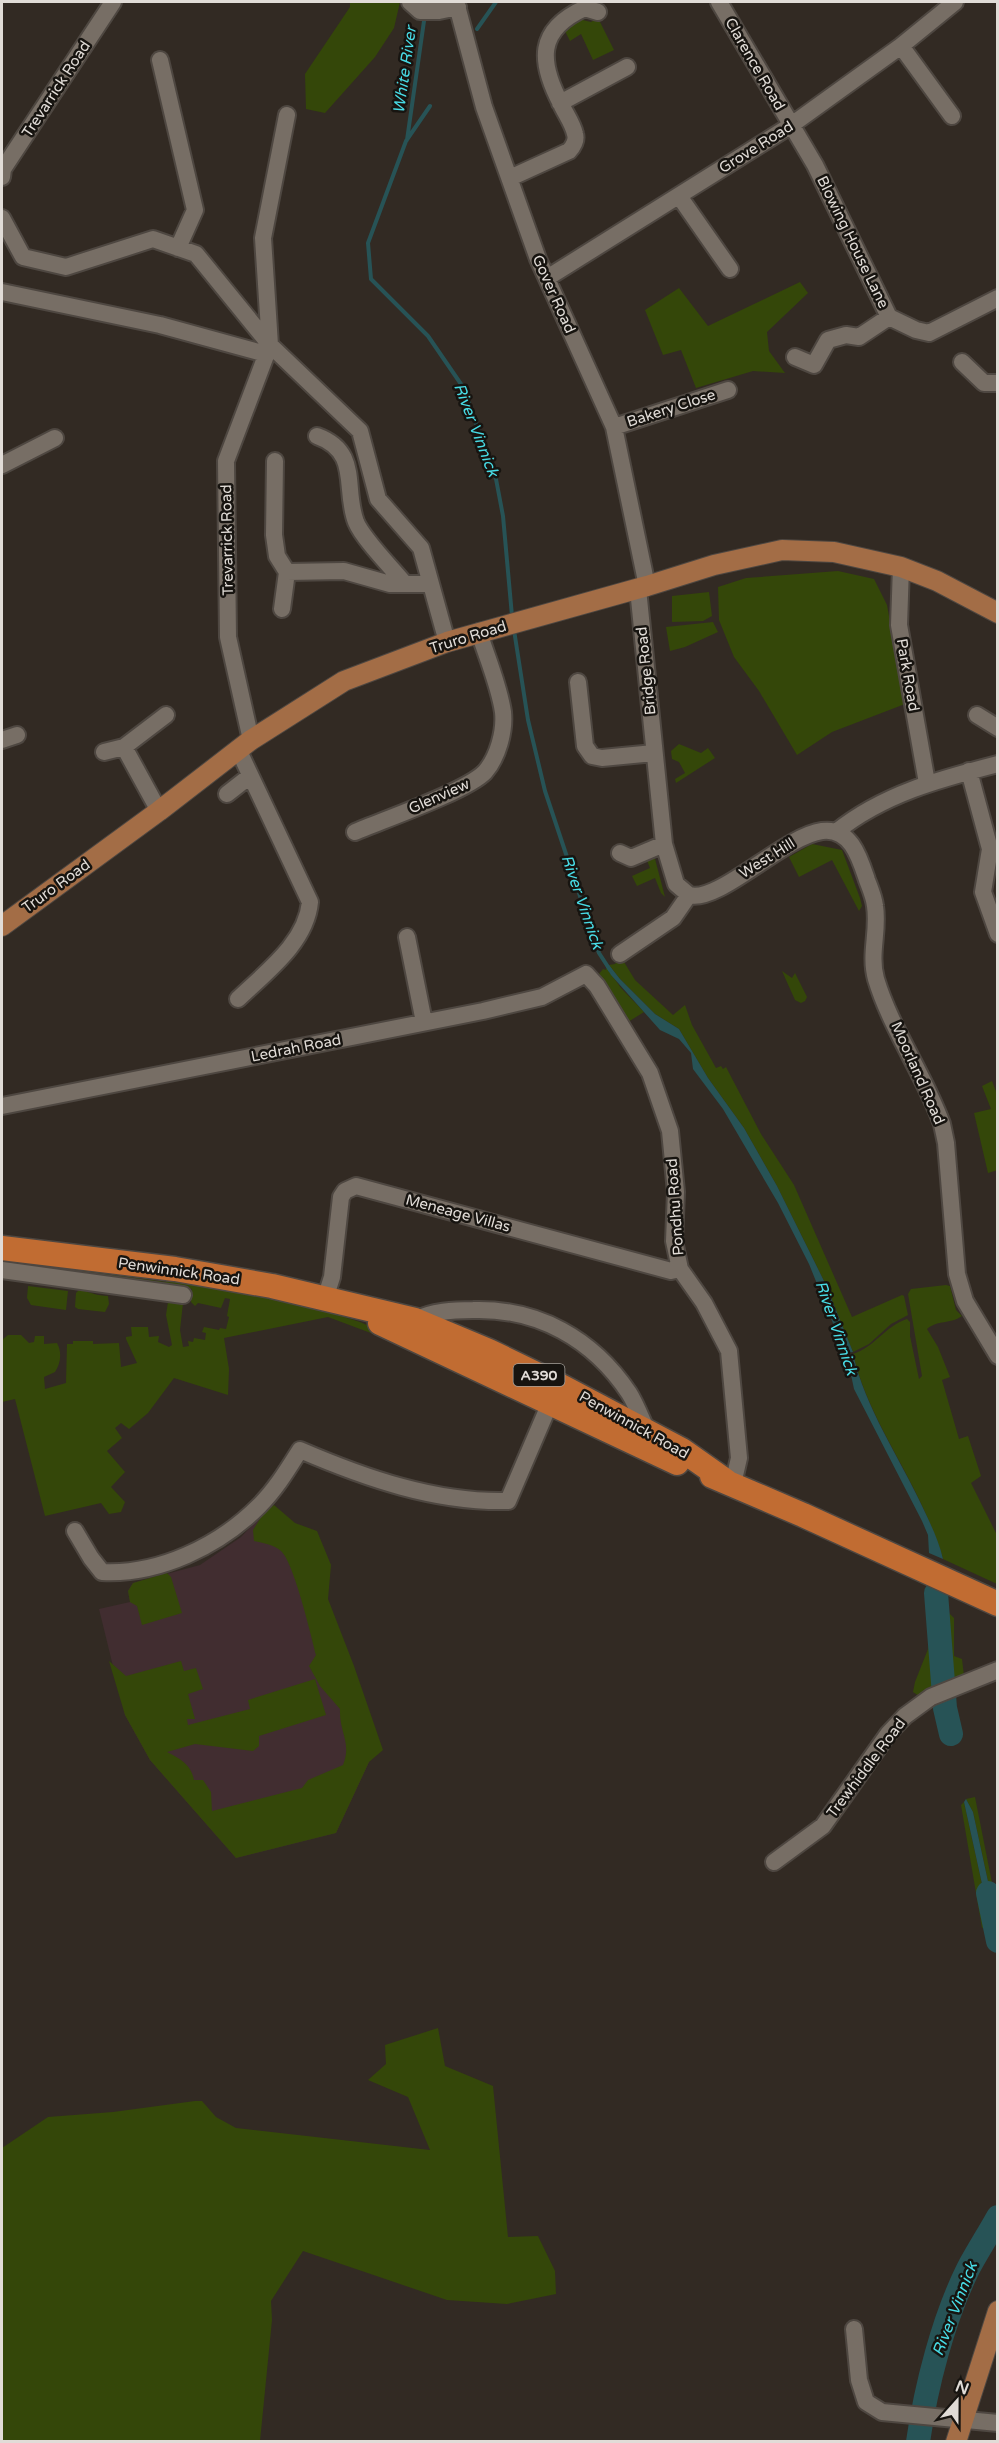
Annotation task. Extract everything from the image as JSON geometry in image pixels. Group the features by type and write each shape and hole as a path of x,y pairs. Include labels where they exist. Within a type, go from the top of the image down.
{"highway":[{"name":"Penwinnick Road","path":"2,1248 54,1266 176,1269 272,1286 415,1320 489,1351 555,1394 670,1461 729,1483 998,1604"},
{"name":"Penwinnick Road","path":"330,1301 647,1431 682,1450 729,1483"}],"main road":[{"name":"Truro Road","path":"2,926 159,812 245,744 344,681 447,642 643,588 714,565 782,550 834,552 901,567 937,580 998,613"},
{"path":"956,2442 998,2311"}],"street":[{"name":"Trevarrick Road","path":"2,177 3,169 113,2"},
{"name":"Clarence Road","path":"719,2 790,126"},
{"name":"Grove Road","path":"547,278 790,126 901,46 955,2"},
{"path":"415,6 439,11 457,4"},
{"name":"Gover Road","path":"457,4 484,107 538,259 614,427 643,588"},
{"path":"510,178 569,151 573,147 575,133 545,65 547,42 559,24 589,7"},
{"path":"901,46 952,116"},
{"path":"160,60 195,210 178,248"},
{"path":"560,103 627,68"},
{"path":"268,350 263,238 287,115"},
{"name":"Blowing House Lane","path":"790,126 815,165 889,317 916,330 929,333 998,298"},
{"path":"679,196 730,269"},
{"path":"2,218 23,258 66,267 153,239 196,254 268,350 360,431 378,499 421,548 447,642"},
{"path":"2,292 268,350"},
{"path":"795,357 814,365 828,340 846,335 860,337 889,317"},
{"name":"Trevarrick Road","path":"238,999 294,941 309,914 310,902 250,776 228,638 226,461 268,350"},
{"path":"962,362 984,383 998,383"},
{"name":"Bakery Close","path":"614,427 728,390"},
{"path":"317,436 330,440 339,450 347,464 357,523 405,584"},
{"path":"2,465 55,438"},
{"path":"275,461 274,535 277,556 287,572 282,609"},
{"name":"Park Road","path":"901,567 899,625 927,783"},
{"path":"287,572 344,571 390,584 431,584"},
{"name":"Bridge Road","path":"643,588 654,753 664,844 676,884 689,895"},
{"name":"Glenview","path":"355,832 461,787 479,777 489,766 502,735 503,712 479,632"},
{"path":"578,682 585,746 592,756 602,758 654,753"},
{"path":"104,752 124,747 166,715"},
{"path":"976,715 998,728"},
{"path":"124,747 159,812"},
{"name":"West Hill","path":"689,895 709,895 800,838 825,830 836,832 880,802 927,783 998,764"},
{"path":"969,771 990,849 983,892 998,934"},
{"path":"228,794 250,776"},
{"name":"Moorland Road","path":"836,832 848,839 855,847 873,896 876,917 872,951 877,981 942,1124 946,1143 957,1274 965,1301 998,1356"},
{"path":"620,854 631,858 664,844"},
{"path":"620,954 673,918 689,895"},
{"path":"407,937 424,1022"},
{"name":"Ledrah Road","path":"2,1106 542,997 586,974"},
{"name":"Pondhu Road","path":"586,974 597,986 650,1073 670,1131 676,1192 674,1241 680,1269 704,1303 729,1351 739,1458 729,1483"},
{"name":"Meneage Villas","path":"330,1301 341,1197 345,1191 356,1186 671,1271 680,1269"},
{"name":"Penwinnick Road","path":"2,1270 54,1266 183,1295"},
{"path":"415,1320 424,1315 456,1310 486,1310 518,1313 550,1323 576,1339 611,1370 630,1394 647,1431"},
{"path":"75,1531 102,1572 145,1570 198,1550 239,1523 274,1489 300,1450 360,1474 414,1491 456,1498 508,1501 555,1394"},
{"name":"Trewhiddle Road","path":"774,1862 823,1826 897,1723 913,1709 944,1692 998,1670"},
{"path":"854,2329 859,2380 866,2402 882,2412 998,2423"}],"shaded area":[{"path":"263,1514 299,1567 369,1762 336,1833 236,1858 150,1760 125,1715 99,1609 130,1602 128,1591 133,1583 200,1565 241,1537"}],"green space":[{"path":"350,2 400,2 394,28 375,57 325,113 306,109 305,74 350,7"},
{"path":"574,18 591,22 598,18 614,50 593,60 581,34 570,41 562,25"},
{"path":"800,282 808,293 767,332 769,351 785,373 753,371 696,388 681,350 663,355 645,310 679,288 708,326"},
{"path":"838,571 874,579 887,605 905,704 832,732 797,755 759,691 734,657 719,620 718,587 746,578"},
{"path":"709,592 712,616 703,621 672,622 672,596"},
{"path":"713,622 718,632 685,647 670,651 666,627"},
{"path":"679,744 701,753 708,748 715,758 676,783 675,779 685,773 679,762 672,759 671,751"},
{"path":"812,844 842,850 860,898 862,906 859,911 832,860 799,877 789,857"},
{"path":"654,855 665,897 655,878 637,886 632,876 650,868 646,858"},
{"path":"621,957 635,980 673,1015 685,1005 692,1025 716,1068 726,1067 761,1134 794,1185 852,1317 904,1296 908,1315 891,1324 869,1344 853,1352 825,1283 777,1186 744,1128 708,1078 679,1029 655,1014 609,965 615,964"},
{"path":"606,967 621,988 644,1012 628,1022 599,974 603,969 606,970"},
{"path":"782,971 792,978 795,973 807,997 805,1001 801,1003 795,1000"},
{"path":"992,1081 997,1094 998,1170 988,1173 974,1113 991,1109 982,1086"},
{"path":"61,1268 166,1282 167,1279 288,1299 360,1322 467,1369 328,1317 224,1338 229,1369 228,1395 174,1378 148,1413 129,1429 121,1423 115,1428 122,1438 107,1451 125,1472 111,1487 125,1502 121,1512 109,1514 101,1503 45,1516 15,1399 2,1402 2,1340 8,1335 21,1335 29,1343 34,1342 35,1336 44,1336 44,1344 57,1343 60,1350 60,1361 55,1372 44,1377 45,1389 66,1383 67,1344 73,1344 73,1341 93,1341 93,1344 119,1343 121,1367 137,1363 126,1339 132,1336 131,1327 148,1327 149,1337 159,1336 158,1342 169,1347 172,1345 166,1315 168,1302 183,1303 180,1330 183,1347 189,1346 188,1341 193,1342 194,1338 205,1340 206,1333 202,1332 204,1327 226,1329 229,1317 227,1316 230,1299 225,1298 221,1308 198,1303 195,1306 191,1302 192,1289 61,1271"},
{"path":"28,1286 68,1291 66,1310 31,1305 27,1298"},
{"path":"950,1286 956,1310 962,1316 935,1324 927,1329 938,1347 950,1377 942,1380 959,1439 968,1436 981,1476 971,1483 997,1535 997,1584 943,1559 925,1512 866,1395 853,1354 868,1347 892,1326 907,1319 910,1322 910,1336 919,1379 922,1376 908,1294 911,1289"},
{"path":"79,1290 108,1296 109,1304 105,1312 75,1307 76,1293"},
{"path":"274,1505 295,1523 317,1531 331,1565 328,1599 383,1750 369,1762 336,1833 236,1858 150,1760 125,1715 109,1661 126,1676 181,1661 184,1671 196,1668 203,1689 188,1694 195,1719 187,1719 188,1725 250,1709 248,1700 315,1679 326,1715 259,1736 259,1746 253,1751 195,1744 167,1752 187,1766 194,1780 203,1780 211,1792 212,1811 302,1788 308,1780 343,1765 346,1744 340,1709 320,1686 309,1666 316,1655 291,1570 281,1551 269,1544 254,1541 253,1530 263,1514"},
{"path":"167,1573 171,1577 182,1613 142,1625 137,1606 130,1602 128,1591 133,1583"},
{"path":"947,1611 954,1618 954,1656 962,1659 964,1676 946,1687 940,1612"},
{"path":"936,1612 938,1690 919,1696 913,1692 915,1682 928,1649 930,1613"},
{"path":"975,1797 997,1908 997,1923 973,1812 966,1799"},
{"path":"964,1802 991,1925 982,1928 961,1805"},
{"path":"438,2028 445,2066 493,2086 508,2237 538,2236 555,2271 556,2294 507,2304 447,2300 303,2251 271,2301 272,2320 260,2441 2,2441 2,2148 48,2117 202,2101 216,2117 236,2128 430,2150 408,2097 368,2080 386,2064 385,2045"}],"water":[{"path":"609,965 655,1014 679,1029 708,1078 744,1128 777,1186 825,1283 853,1352 845,1353 809,1264 778,1203 723,1109 693,1069 691,1053 679,1039 660,1030 611,975 606,967"},
{"path":"853,1354 874,1413 914,1489 937,1539 943,1559 929,1553 928,1535 922,1521 854,1389 847,1356"},
{"path":"936,1612 940,1612 946,1687 938,1690"},
{"path":"966,1799 973,1812 997,1923 991,1925 964,1802"}],"waterway":[{"path":"477,29 496,2"},
{"name":"White River","path":"407,140 425,14"},
{"name":"River Vinnick","path":"430,106 406,141 368,243 371,279 428,336 463,387 496,479 503,516 512,616"},
{"name":"River Vinnick","path":"514,630 528,720 545,791 599,953 610,970"},
{"name":"River Vinnick","path":"936,1585 936,1593"},
{"name":"River Vinnick","path":"936,1593 945,1708 951,1734"},
{"name":"River Vinnick","path":"988,1893 998,1941"},
{"name":"River Vinnick","path":"918,2442 931,2376 943,2331 968,2269 998,2217"}]}
